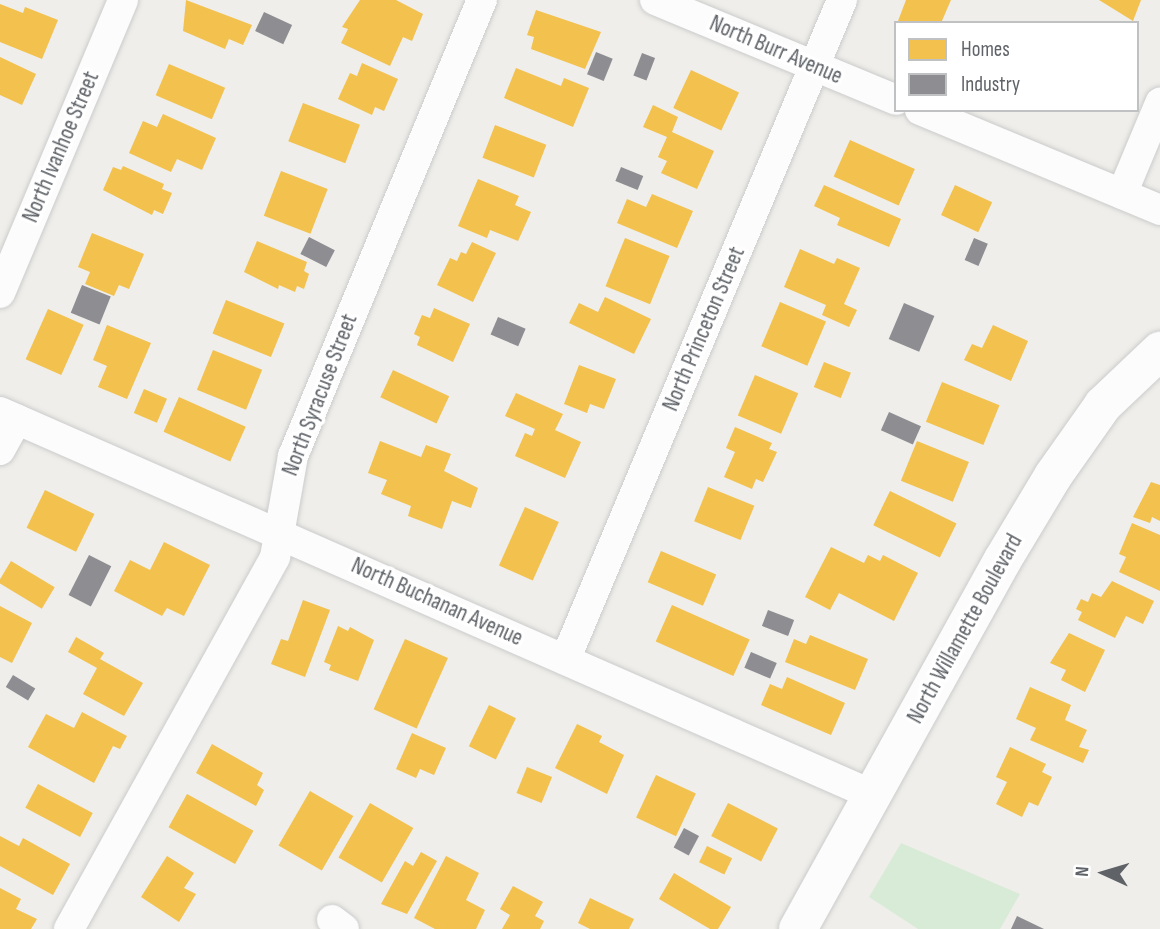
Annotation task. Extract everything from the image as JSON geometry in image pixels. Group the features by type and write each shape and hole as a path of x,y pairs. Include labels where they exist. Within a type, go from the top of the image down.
{"main road":[{"name":"North Willamette Boulevard","path":"798,929 1002,561 1083,430 1124,381 1160,351"}],"street":[{"name":"North Ivanhoe Street","path":"0,293 123,0"},
{"name":"North Syracuse Street","path":"69,929 275,557 293,456 482,0"},
{"name":"North Burr Avenue","path":"655,0 894,99"},
{"name":"North Princeton Street","path":"566,658 842,0"},
{"path":"1122,194 1160,103"},
{"path":"925,112 1160,210"},
{"name":"North Buchanan Avenue","path":"8,416 566,658 873,795"},
{"path":"0,450 8,416"}],"green space":[{"path":"901,843 1020,894 1000,929 918,929 869,897"}],"building: Homes":[{"path":"186,0 252,25 243,45 229,39 225,49 183,31"},
{"path":"360,0 396,0 423,14 412,41 403,37 390,66 341,43 348,29 342,27"},
{"path":"906,0 951,0 942,21 898,21"},
{"path":"1099,0 1141,0 1133,21"},
{"path":"0,4 23,13 25,7 58,20 42,59 0,42"},
{"path":"536,10 601,32 585,69 531,49 534,37 527,35"},
{"path":"0,57 36,74 22,105 0,95"},
{"path":"362,63 398,79 384,111 375,107 372,115 338,99 350,73 357,76"},
{"path":"169,64 225,88 212,119 156,95"},
{"path":"516,68 561,86 564,78 589,88 573,127 504,98"},
{"path":"691,70 739,92 721,130 673,108"},
{"path":"303,103 360,125 345,163 288,141"},
{"path":"653,105 678,117 672,132 714,151 697,189 661,173 667,161 658,157 667,137 643,127"},
{"path":"163,114 216,138 202,170 177,159 171,172 129,153 143,121 157,127"},
{"path":"495,125 546,145 534,177 482,158"},
{"path":"850,140 915,169 899,205 834,177"},
{"path":"123,166 164,184 162,189 172,193 163,214 154,210 152,215 103,190 113,167 121,170"},
{"path":"281,171 328,189 310,234 264,216"},
{"path":"478,179 519,196 515,205 531,212 518,241 490,230 487,238 458,226"},
{"path":"824,185 901,219 889,247 837,225 840,218 814,206"},
{"path":"955,185 992,202 978,232 941,215"},
{"path":"652,194 693,211 677,248 617,223 627,199 646,207"},
{"path":"92,233 144,254 129,289 119,285 114,296 85,284 90,272 78,267"},
{"path":"625,238 670,256 650,304 606,286"},
{"path":"257,241 307,262 304,271 309,274 304,289 297,286 295,292 279,285 278,289 244,272"},
{"path":"472,242 496,253 473,302 437,285 450,258 457,261 461,252 466,254"},
{"path":"800,249 834,264 837,258 860,268 844,304 857,310 849,327 822,315 826,305 784,287"},
{"path":"605,297 651,319 634,354 569,323 579,303 598,312"},
{"path":"226,300 284,324 271,357 213,333"},
{"path":"780,302 826,322 807,366 761,346"},
{"path":"434,308 470,324 453,362 417,345 420,337 414,334 422,315 430,318"},
{"path":"48,309 84,325 61,375 26,359"},
{"path":"107,325 151,343 127,399 98,387 107,366 93,360"},
{"path":"993,325 1028,341 1011,381 964,360 972,344 982,348"},
{"path":"213,350 262,370 246,410 197,390"},
{"path":"824,362 851,373 841,398 814,387"},
{"path":"579,365 616,379 604,409 590,404 587,413 564,404"},
{"path":"393,370 449,396 437,423 380,397"},
{"path":"755,375 798,393 781,434 738,416"},
{"path":"942,382 999,405 983,445 926,422"},
{"path":"144,389 167,399 157,423 134,413"},
{"path":"516,393 563,414 555,430 581,442 565,478 515,456 525,433 532,436 535,429 505,416"},
{"path":"179,397 246,427 230,461 164,432"},
{"path":"735,427 772,443 769,449 777,452 763,482 756,479 752,489 724,477 735,452 726,448"},
{"path":"380,441 421,457 426,445 451,454 444,471 478,488 471,508 452,501 442,529 408,516 411,506 381,494 387,480 368,473"},
{"path":"917,441 969,462 953,502 901,481"},
{"path":"1151,482 1160,485 1160,521 1152,517 1150,523 1133,517"},
{"path":"708,487 754,506 740,540 694,521"},
{"path":"45,490 94,514 76,552 27,528"},
{"path":"890,491 957,523 940,558 873,525"},
{"path":"525,507 559,522 533,581 499,565"},
{"path":"1132,523 1160,535 1160,591 1119,572 1126,557 1119,554"},
{"path":"164,542 210,565 184,616 167,608 162,616 114,591 130,560 150,570"},
{"path":"831,547 864,563 868,555 880,561 883,555 918,573 894,621 839,593 830,610 805,597"},
{"path":"661,551 716,574 703,606 648,582"},
{"path":"11,561 55,587 42,609 0,584"},
{"path":"1112,581 1154,601 1143,624 1126,616 1115,638 1078,620 1082,612 1076,609 1081,599 1088,602 1092,593 1101,597"},
{"path":"303,600 330,610 305,677 271,664 281,639 288,641"},
{"path":"672,605 750,640 733,676 656,642"},
{"path":"0,606 32,623 12,663 0,657"},
{"path":"338,626 348,631 350,627 374,640 358,681 329,670 331,665 324,662"},
{"path":"1069,633 1105,650 1085,692 1061,680 1066,670 1050,663"},
{"path":"810,635 868,659 855,690 785,662 794,639 806,644"},
{"path":"76,637 104,653 100,659 143,683 124,716 83,694 97,668 68,652"},
{"path":"405,639 448,658 417,728 374,709"},
{"path":"787,677 845,703 831,735 761,705 770,684 782,689"},
{"path":"1030,687 1071,705 1065,720 1087,730 1079,747 1089,750 1083,763 1030,740 1036,728 1016,719"},
{"path":"489,705 516,718 496,759 469,746"},
{"path":"82,712 127,736 120,749 113,746 94,783 28,747 46,714 74,728"},
{"path":"577,724 602,736 599,742 624,755 607,794 555,768"},
{"path":"412,733 446,748 434,775 420,769 416,778 396,769"},
{"path":"212,744 263,773 257,785 264,790 256,806 196,773"},
{"path":"1010,747 1046,764 1042,772 1052,777 1038,806 1029,802 1022,817 996,804 1007,782 996,777"},
{"path":"527,767 552,777 542,803 517,793"},
{"path":"656,775 696,794 676,836 636,818"},
{"path":"38,784 93,813 80,837 25,808"},
{"path":"310,791 353,816 322,871 278,846"},
{"path":"187,794 253,831 235,864 169,827"},
{"path":"370,803 413,828 382,883 338,858"},
{"path":"728,803 778,828 761,861 711,836"},
{"path":"0,836 19,846 23,838 70,864 53,895 0,866"},
{"path":"707,846 732,858 724,874 699,862"},
{"path":"421,852 437,861 407,914 381,904 405,861 413,866"},
{"path":"167,856 194,873 184,888 196,894 179,922 141,897"},
{"path":"446,856 479,873 466,900 485,910 476,929 435,929 414,918"},
{"path":"674,873 731,907 718,929 710,929 659,899"},
{"path":"513,886 543,902 535,916 544,921 540,929 502,929 510,915 500,909"},
{"path":"0,888 21,899 16,909 37,919 31,929 0,929"},
{"path":"590,898 634,919 629,929 590,929 578,923"}],"building: Industry":[{"path":"264,12 292,25 283,44 255,31"},
{"path":"596,52 613,59 604,81 587,74"},
{"path":"642,53 655,58 646,80 633,75"},
{"path":"621,167 643,176 638,190 615,181"},
{"path":"309,237 335,250 326,267 300,254"},
{"path":"974,238 988,244 978,266 965,260"},
{"path":"82,285 111,297 100,324 71,313"},
{"path":"904,303 934,316 919,352 889,339"},
{"path":"498,317 526,329 518,346 491,334"},
{"path":"889,412 921,426 913,445 881,430"},
{"path":"89,555 111,566 91,606 69,595"},
{"path":"768,610 794,620 788,636 762,626"},
{"path":"751,652 777,663 770,679 744,668"},
{"path":"13,675 35,688 28,700 6,687"},
{"path":"684,828 699,836 689,855 674,847"},
{"path":"1017,916 1044,929 1011,929"}]}
